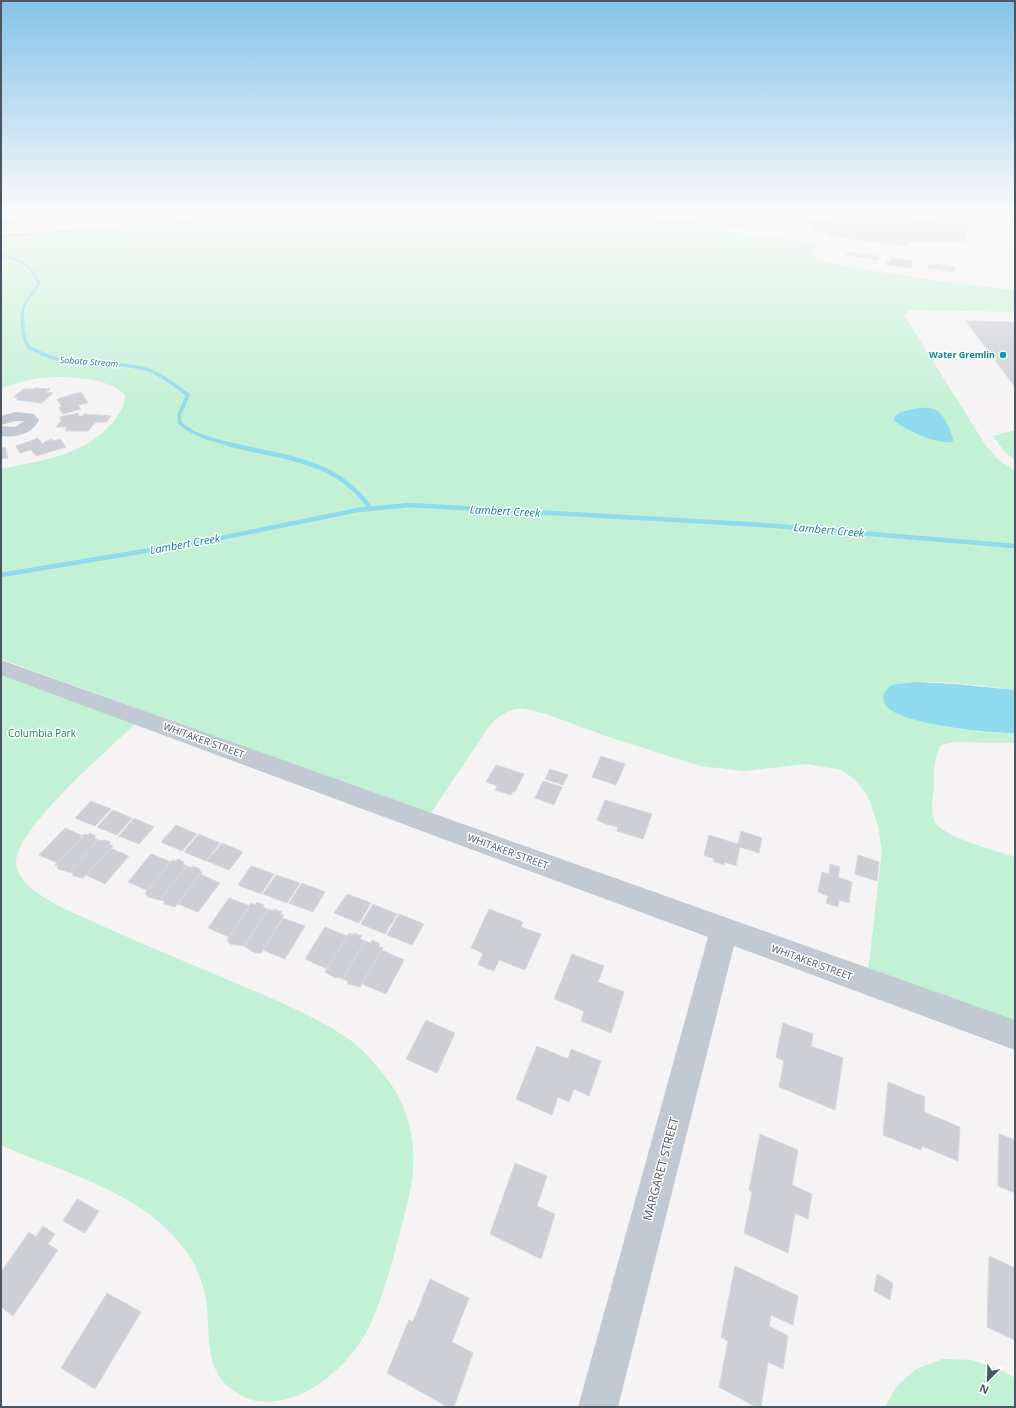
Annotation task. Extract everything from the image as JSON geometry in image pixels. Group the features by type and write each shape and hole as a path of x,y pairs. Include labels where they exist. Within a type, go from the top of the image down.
{"street":[{"path":"1,421 20,415 29,417 32,420 28,426 19,430 9,432 1,431"},
{"name":"WHITAKER STREET","path":"1,667 1015,1036"},
{"name":"MARGARET STREET","path":"598,1407 724,930"}],"green space":[{"path":"1,279 925,279 1015,290 1015,312 917,310 908,311 904,315 986,446 999,460 1015,471 1015,690 970,684 933,682 902,683 890,686 900,715 927,723 971,731 1015,733 1015,743 953,742 941,745 935,760 932,808 934,820 938,826 947,832 970,843 1015,857 1015,1025 868,972 882,851 878,826 870,801 866,793 855,780 842,770 806,764 744,771 700,766 606,736 546,714 516,709 497,718 490,725 430,814 1,659 1,469 50,459 66,454 95,439 118,415 123,406 125,396 118,389 108,384 82,378 69,377 34,379 1,388"},
{"path":"1015,430 1015,461 1003,450 993,436"},
{"name":"Columbia Park","path":"1,675 135,724 66,790 31,830 20,848 16,863 18,871 27,885 41,896 63,908 316,1019 352,1041 368,1056 393,1087 402,1103 412,1140 414,1160 412,1182 405,1215 379,1304 362,1340 351,1355 324,1381 308,1391 291,1398 274,1401 256,1401 245,1398 230,1388 221,1379 212,1359 206,1301 204,1289 198,1272 190,1257 173,1235 152,1216 129,1201 79,1176 1,1145"},
{"path":"943,1359 971,1360 1001,1370 1015,1378 1015,1407 885,1407 897,1386 916,1369"}],"water":[{"path":"919,408 932,408 938,411 950,430 953,441 940,442 922,436 905,428 894,420 894,417 901,412"},
{"path":"915,682 1015,690 1015,733 968,730 928,723 896,713 887,707 883,697 884,693 890,686"}],"building":[{"name":"Water Gremlin","path":"966,321 1015,322 1015,387"},
{"path":"23,389 50,389 46,392 53,393 42,403 16,400 19,397 14,397"},
{"path":"81,392 88,403 78,405 81,409 63,414 59,408 62,407 57,399"},
{"path":"78,413 79,416 83,416 84,414 111,416 106,422 96,422 88,431 67,431 65,430 67,427 56,427 61,421 60,417"},
{"path":"38,438 42,444 52,439 53,441 60,439 66,447 36,456 31,450 20,453 16,446"},
{"path":"5,447 8,458 1,459 1,448"},
{"path":"601,756 625,764 616,785 592,777"},
{"path":"496,765 524,774 515,792 513,791 511,795 495,790 497,786 486,782"},
{"path":"550,769 568,775 563,785 545,779"},
{"path":"543,781 562,787 554,805 535,798"},
{"path":"605,800 652,814 643,839 617,831 618,827 597,820"},
{"path":"91,801 111,809 95,826 75,818"},
{"path":"113,810 132,818 117,835 97,827"},
{"path":"134,818 154,827 139,844 119,836"},
{"path":"176,825 197,834 182,851 161,842"},
{"path":"65,828 83,836 58,863 39,855"},
{"path":"741,831 762,838 759,853 740,847 736,866 725,862 724,865 713,861 714,859 704,855 709,835 738,844"},
{"path":"90,833 96,836 94,838 98,840 69,872 58,869 55,865 84,834 88,835"},
{"path":"199,834 220,843 206,861 184,852"},
{"path":"98,840 111,842 109,844 113,846 83,878 73,876 73,873 69,872"},
{"path":"222,843 243,852 229,870 207,861"},
{"path":"110,848 129,856 105,884 86,875"},
{"path":"151,854 171,862 147,890 128,882"},
{"path":"858,855 879,862 877,881 855,874"},
{"path":"178,859 184,862 183,864 187,866 160,900 148,897 145,893 172,860 176,861"},
{"path":"830,864 840,867 838,877 852,882 849,903 839,900 838,907 826,903 828,896 818,892 822,872 829,874"},
{"path":"187,866 192,868 193,866 200,869 199,871 202,872 175,907 164,904 164,901 160,900"},
{"path":"251,866 274,874 261,894 238,885"},
{"path":"200,874 220,883 198,912 178,904"},
{"path":"276,875 300,883 287,903 263,894"},
{"path":"302,883 325,892 313,912 289,903"},
{"path":"347,894 371,903 359,923 334,913"},
{"path":"229,898 250,906 229,937 208,928"},
{"path":"257,902 264,905 263,907 268,909 244,946 230,944 227,940 251,903 255,905"},
{"path":"373,904 397,914 385,934 361,924"},
{"path":"268,909 273,911 274,909 282,912 280,914 284,915 261,953 255,953 244,946"},
{"path":"489,909 523,922 521,927 541,934 525,970 499,960 494,971 478,965 483,953 471,948"},
{"path":"399,914 424,924 412,945 387,935"},
{"path":"283,918 305,926 285,959 263,950"},
{"path":"325,927 347,936 327,969 305,959"},
{"path":"349,933 362,936 360,939 365,941 343,979 338,977 335,978 325,972"},
{"path":"372,940 380,944 378,946 383,948 360,987 348,984 347,981 343,979 365,941 371,943"},
{"path":"381,950 404,960 386,994 362,984"},
{"path":"572,954 604,966 598,982 624,992 611,1033 581,1021 584,1011 554,999"},
{"path":"426,1020 455,1033 437,1073 406,1059"},
{"path":"783,1023 813,1034 811,1046 843,1058 835,1110 779,1087 784,1061 776,1057"},
{"path":"537,1046 568,1059 571,1049 601,1061 589,1096 574,1089 569,1102 558,1097 552,1115 516,1099"},
{"path":"888,1082 925,1097 924,1112 960,1127 958,1161 922,1146 921,1150 883,1135"},
{"path":"760,1134 798,1150 792,1185 812,1194 808,1219 795,1213 788,1253 744,1233 752,1192 749,1190"},
{"path":"999,1134 1015,1140 1015,1193 998,1186"},
{"path":"515,1163 547,1176 537,1206 555,1214 541,1259 490,1234"},
{"path":"77,1199 99,1211 85,1233 63,1221"},
{"path":"43,1226 55,1234 48,1244 58,1250 13,1316 1,1307 1,1272 29,1232 36,1237"},
{"path":"989,1256 1015,1268 1015,1340 987,1327"},
{"path":"735,1266 798,1296 793,1325 771,1315 769,1326 788,1336 783,1369 768,1362 761,1407 756,1407 719,1387 728,1341 721,1337"},
{"path":"877,1274 893,1283 890,1300 874,1291"},
{"path":"430,1279 469,1298 452,1342 473,1353 454,1407 448,1407 387,1373 409,1320 413,1322"},
{"path":"107,1293 141,1312 95,1389 61,1368"}],"waterway":[{"name":"Sobota Stream","path":"23,315 24,305 35,291 39,282 37,279"},
{"name":"Sobota Stream","path":"22,314 24,336 29,347 49,357 62,360 114,364 141,368 154,372 188,395 179,415 180,423 198,434 230,444"},
{"name":"Sobota Stream","path":"230,444 287,457 324,469 341,479 356,491 370,508"},
{"name":"Lambert Creek","path":"1,575 211,540 358,510 409,505 763,525 1015,546"}],"place":[{"name":"Water Gremlin","path":"1003,355"}]}
